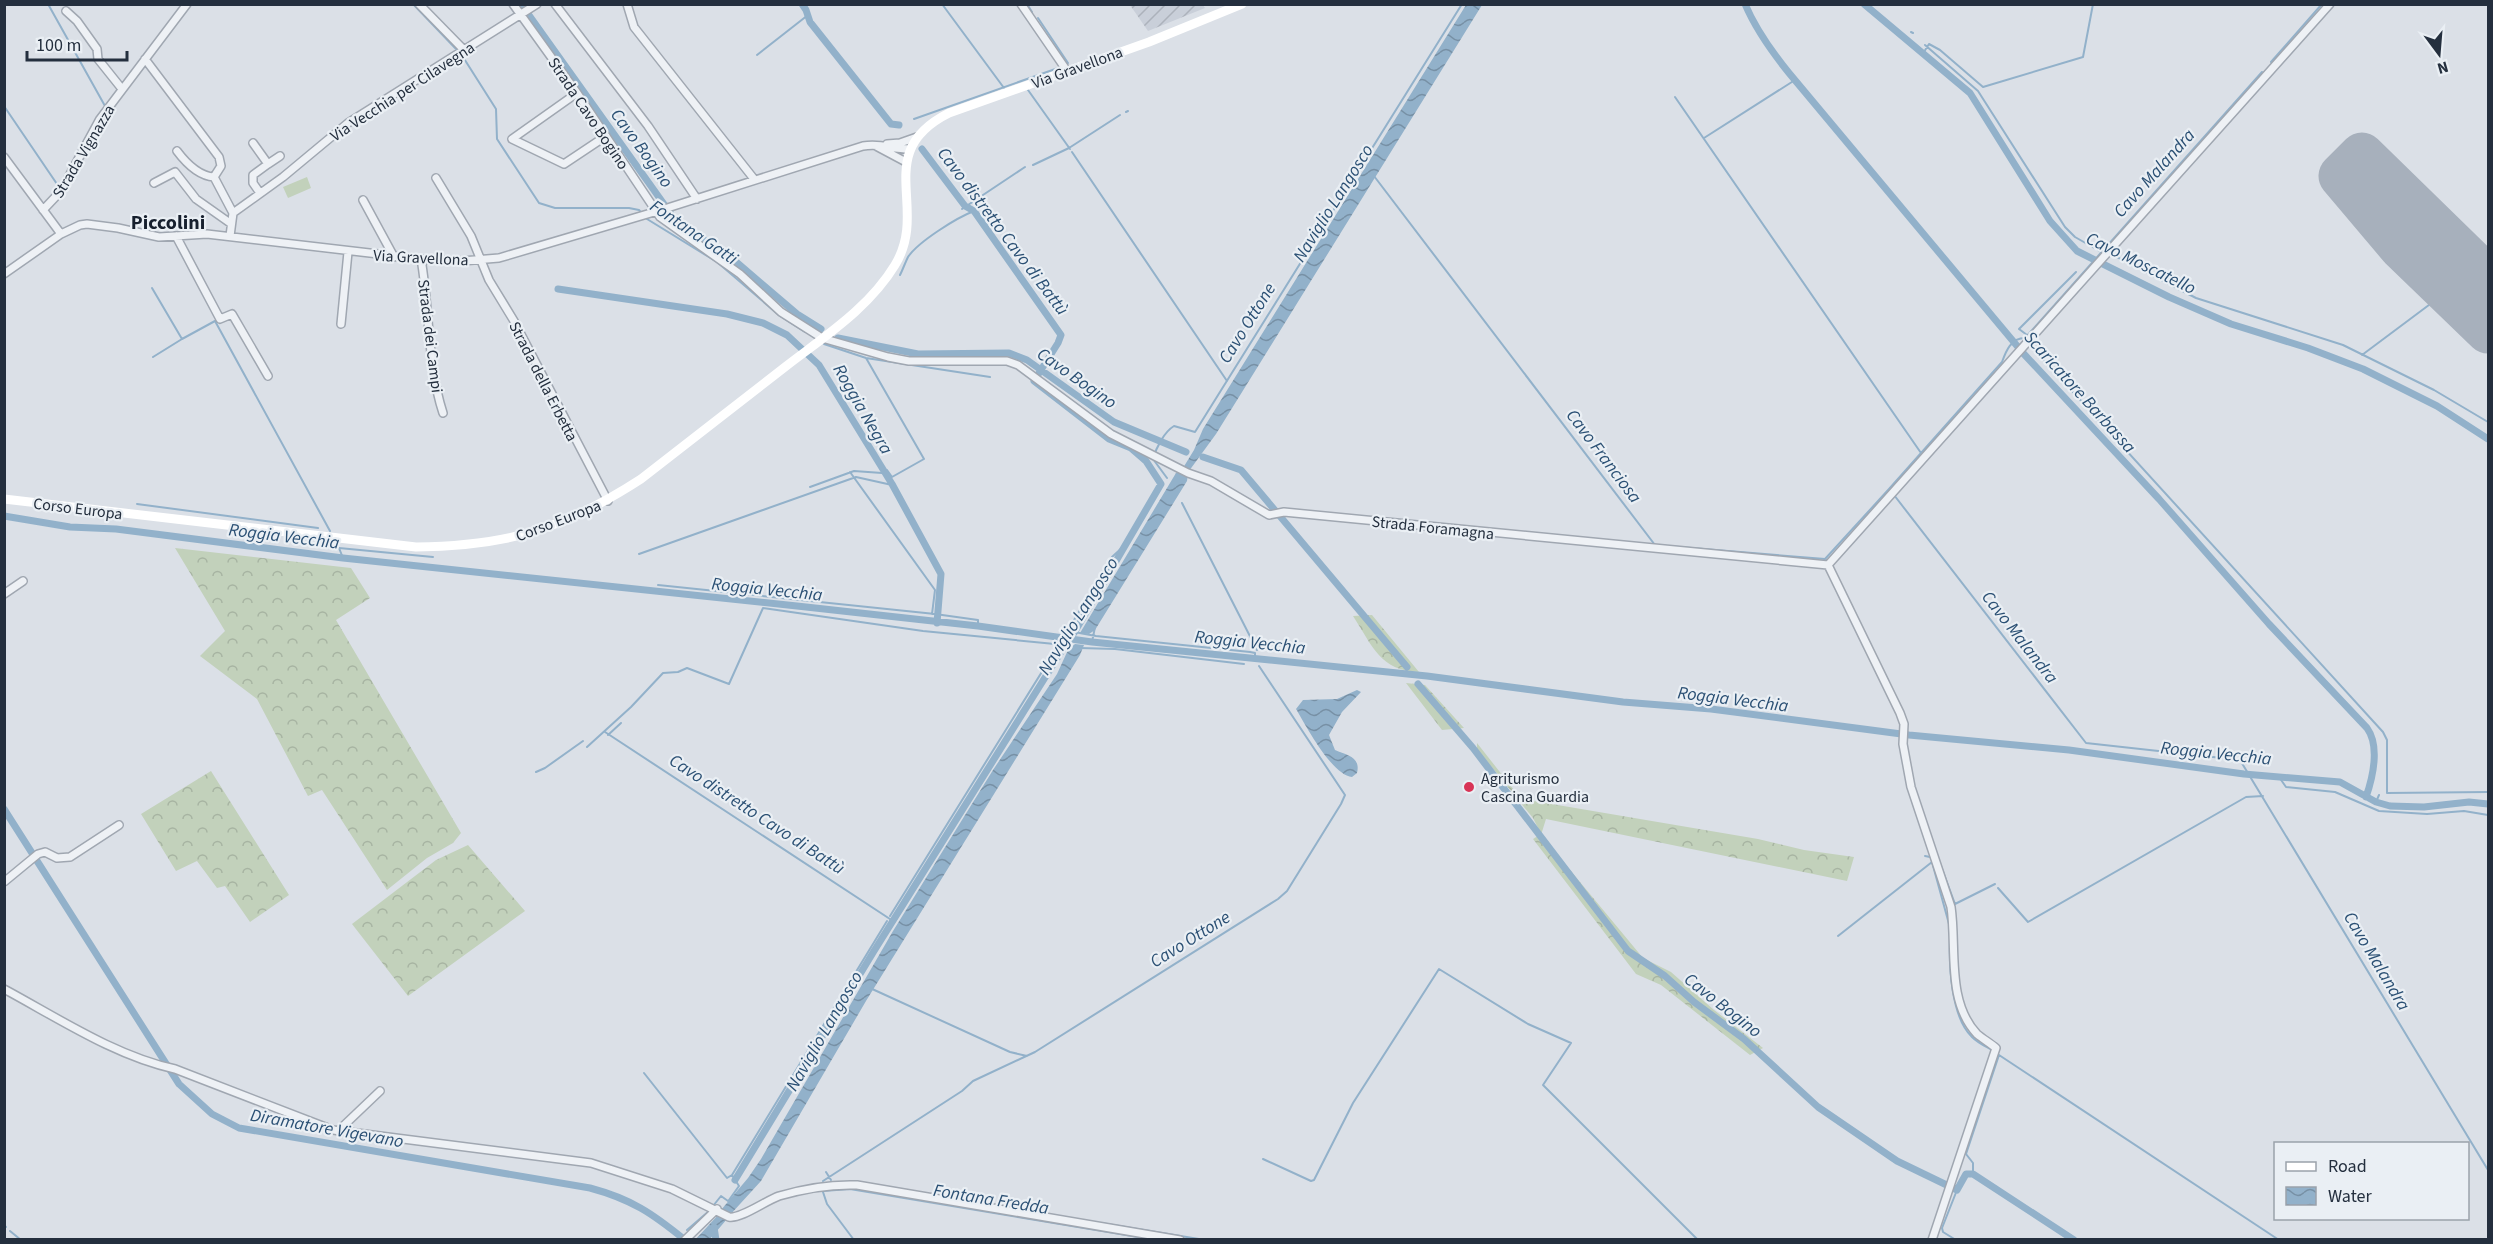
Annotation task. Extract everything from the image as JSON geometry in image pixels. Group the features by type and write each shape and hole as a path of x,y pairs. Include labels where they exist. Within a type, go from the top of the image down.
{"main road":[{"name":"Via Gravellona","path":"906,166 909,149 917,137 929,125 949,113 1242,4"},
{"name":"Corso Europa","path":"4,499 416,547 462,547 504,541 539,531 576,517 608,501 641,479 822,338 883,285 898,261 907,219 906,166"}],"street":[{"name":"Strada Vignazza","path":"44,210 62,191 100,119 187,4"},
{"path":"418,4 464,50"},
{"name":"Strada Cavo Bogino","path":"513,4 658,211"},
{"path":"555,4 648,126 697,199"},
{"path":"627,4 634,27 754,179"},
{"path":"1021,4 1067,71"},
{"path":"1932,1239 1996,1048 1976,1033 1969,1023 1961,1002 1955,979 1954,925 1951,907 1911,787 1900,713 1828,565 2330,4"},
{"name":"Via Vecchia per Cilavegna","path":"232,213 260,194 348,123 534,6"},
{"path":"66,11 77,21 97,49 98,59 122,89"},
{"path":"146,59 219,157 221,166 214,177"},
{"path":"577,93 512,139 564,164 606,136"},
{"name":"Via Gravellona","path":"4,274 60,234 80,225 96,224 159,237 207,234 421,259 482,260 525,252 863,146 900,143 917,137"},
{"path":"253,143 268,164"},
{"path":"874,144 906,166"},
{"name":"Via Gravellona","path":"885,144 898,149 909,149"},
{"path":"177,151 196,171 204,176 214,177"},
{"path":"260,194 253,183 253,175 280,156"},
{"name":"Strada Vignazza","path":"4,158 60,234"},
{"path":"154,183 176,172 196,199 230,223"},
{"path":"214,177 232,213 230,236"},
{"name":"Strada della Erbetta","path":"436,178 471,236 489,280 514,321 608,501"},
{"path":"363,200 394,256"},
{"path":"658,211 660,217 740,274 781,312 822,338"},
{"path":"176,236 220,319 232,314 268,376"},
{"path":"341,324 348,252"},
{"name":"Strada dei Campi","path":"421,259 427,295 434,379 443,413"},
{"name":"Strada Foramagna","path":"822,338 909,361 1007,362 1018,365 1069,400 1111,434 1185,471 1211,481 1269,515 1284,512 1828,565"},
{"path":"4,594 23,581"},
{"path":"4,882 38,854 45,852 57,858 70,857 119,825"},
{"path":"4,989 102,1041 151,1063 175,1069 338,1131 591,1163 672,1189 729,1217 739,1216 778,1197 831,1184 857,1185 1180,1239"},
{"path":"338,1131 380,1091"},
{"path":"686,1238 715,1209"}],"shaded area":[{"path":"1130,5 1203,5 1205,8 1148,31"}],"green space":[{"path":"307,177 311,188 288,198 283,187"},
{"path":"175,548 351,568 370,598 336,620 461,833 453,843 427,858 387,890 322,790 308,796 257,699 200,656 225,631"},
{"path":"1372,615 1419,672 1395,667 1378,654 1353,616"},
{"path":"1406,683 1425,685 1464,728 1442,730"},
{"path":"1477,743 1518,795 1534,801 1854,857 1847,881 1546,819 1541,835 1643,958 1671,972 1714,1010 1763,1048 1750,1055 1661,985 1636,974 1533,839 1541,834 1533,818 1477,749"},
{"path":"211,771 289,895 250,922 225,886 217,888 197,861 176,871 141,814"},
{"path":"468,845 525,911 408,996 352,924 436,860"}],"water":[{"path":"1466,5 1482,5 1216,434 1189,471 1183,468 1203,429"},
{"path":"1181,470 1188,474 1187,481 1095,630 1089,634 1080,633 1176,473"},
{"path":"1075,644 1084,645 1080,655 866,1001 761,1181 730,1215 721,1210 761,1159 893,931 993,770 1057,674 1068,650"},
{"path":"1357,690 1361,692 1342,712 1329,735 1335,750 1352,757 1357,763 1357,773 1352,777 1336,768 1328,759 1296,709 1303,700 1337,699"},
{"path":"719,1214 727,1219 710,1239 695,1240"}],"waterway":[{"path":"48,4 105,106"},
{"name":"Fontana Gatti","path":"413,4 457,50"},
{"name":"Cavo Bogino","path":"521,4 676,221 735,261 797,314 821,329"},
{"name":"Cavo distretto Cavo di Battù","path":"802,4 810,22 891,124 899,125"},
{"path":"942,4 1004,88"},
{"name":"Cavo distretto Cavo di Battù","path":"1027,4 1032,12"},
{"name":"Cavo Ottone","path":"1167,478 1153,459 1161,441 1174,426 1195,432 1462,4"},
{"name":"Scaricatore Barbassa","path":"1745,4 1759,32 1783,65 2023,353 2159,499 2269,624 2367,728 2373,744 2374,762 2366,797"},
{"name":"Cavo Moscatello","path":"1864,4 1970,93 2050,221 2077,251 2169,297 2231,324 2308,348 2363,369 2437,406 2488,439"},
{"path":"1922,55 1929,44 1940,50 1983,87 2083,57 2093,4"},
{"name":"Cavo Malandra","path":"2271,62 2322,4"},
{"path":"757,55 808,15"},
{"name":"Cavo distretto Cavo di Battù","path":"1038,18 1068,63 1065,65"},
{"path":"1925,45 1978,91 2065,227 2075,237 2103,253"},
{"name":"Fontana Gatti","path":"463,57 496,109 497,139 539,203 555,208 639,210 647,219 717,262 780,316 805,332"},
{"name":"Cavo distretto Cavo di Battù","path":"914,119 1061,67"},
{"name":"Cavo Malandra","path":"1890,491 1889,489 2002,362 2010,346 2016,340 2025,338 2262,72"},
{"path":"1704,138 1795,80"},
{"name":"Cavo distretto Cavo di Battù","path":"1028,90 1070,149"},
{"path":"1675,97 1921,453"},
{"path":"4,106 59,187"},
{"path":"1033,165 1069,148 1120,115"},
{"name":"Cavo distretto Cavo di Battù","path":"922,149 965,206 974,211 1061,335 1034,381 1109,439 1131,448 1146,461 1161,484 1074,633"},
{"name":"Cavo distretto Cavo di Battù","path":"1072,152 1227,381"},
{"path":"962,209 1025,167"},
{"name":"Cavo Franciosa","path":"1374,176 1655,545 1825,559 1889,489"},
{"path":"900,275 908,257 920,244 974,211"},
{"path":"2109,253 2196,298 2343,345 2434,390 2488,422"},
{"path":"2482,266 2488,260"},
{"path":"2027,335 2019,329 2076,272"},
{"path":"152,288 182,339 215,321 330,531"},
{"name":"Roggia Negra","path":"558,289 727,314 763,323 787,335 819,365 892,484 941,574 937,623"},
{"path":"2362,355 2449,290"},
{"name":"Cavo Bogino","path":"838,338 918,354 1009,353 1027,360 1114,422 1186,452"},
{"path":"153,357 182,339"},
{"name":"Fontana Gatti","path":"824,344 866,358 990,377"},
{"path":"2031,346 2383,732 2387,740 2387,793 2488,792"},
{"name":"Fontana Gatti","path":"810,487 854,471 882,473 887,470 892,477 924,459 866,358"},
{"name":"Cavo Bogino","path":"1203,457 1241,470 1407,667"},
{"path":"850,472 935,590 932,614"},
{"path":"639,554 856,477 892,485"},
{"name":"Cavo Malandra","path":"1894,495 2086,743 2240,760 2488,1170"},
{"name":"Cavo Ottone","path":"1182,503 1257,650"},
{"path":"137,504 318,528"},
{"name":"Roggia Vecchia","path":"4,516 70,527 116,529 343,558 978,626 1092,642 1427,676 1623,702 1711,709 1909,735 2069,750 2244,774 2340,782 2376,802 2390,806 2424,807 2469,802 2488,804"},
{"name":"Naviglio Langosco","path":"1065,638 1112,557 1125,545"},
{"path":"343,558 339,548 433,557"},
{"path":"658,585 935,614 978,620 978,626"},
{"name":"Cavo distretto Cavo di Battù","path":"587,747 631,707 663,673 678,672 687,668 729,684 763,608 923,631 1065,645"},
{"path":"1092,642 1095,627"},
{"name":"Naviglio Langosco","path":"1074,632 1250,652 1255,653 1255,658"},
{"name":"Cavo distretto Cavo di Battù","path":"735,1180 874,951 1066,644"},
{"name":"Cavo distretto Cavo di Battù","path":"890,916 1058,646"},
{"name":"Naviglio Langosco","path":"1080,648 1115,649 1244,664"},
{"name":"Cavo Ottone","path":"823,1181 962,1091 973,1081 1035,1052 1278,899 1287,891 1345,795 1259,666"},
{"name":"Cavo Bogino","path":"1418,684 1473,748 1628,951 1665,976 1694,1002 1744,1039 1818,1107 1897,1161 1957,1190 1966,1174 1973,1174 2074,1240"},
{"path":"608,735 621,723"},
{"name":"Cavo distretto Cavo di Battù","path":"605,732 893,921"},
{"name":"Cavo distretto Cavo di Battù","path":"536,772 583,741"},
{"path":"2279,777 2286,787 2335,792 2379,811 2427,814 2464,811 2488,815"},
{"name":"Roggia Vecchia","path":"2376,802 2379,795"},
{"path":"1998,888 2028,922 2246,797 2263,796"},
{"name":"Diramatore Vigevano","path":"4,809 179,1084 212,1114 239,1128 590,1188 618,1197 640,1208 685,1240"},
{"path":"1925,856 1930,857"},
{"path":"1938,858 1955,904 1995,884"},
{"path":"1838,936 1932,862 1949,924"},
{"name":"Cavo distretto Cavo di Battù","path":"732,1175 887,921"},
{"path":"1950,939 1951,977 1960,1017 1972,1037 1992,1052"},
{"path":"1263,1159 1311,1181 1314,1180 1353,1103 1439,969 1528,1024 1571,1043 1543,1085 1698,1240"},
{"name":"Cavo Ottone","path":"870,988 1010,1052 1027,1056"},
{"path":"1973,1174 1973,1163 1966,1154 1999,1055 2279,1240"},
{"name":"Cavo distretto Cavo di Battù","path":"644,1073 727,1178 732,1175"},
{"name":"Fontana Fredda","path":"826,1172 831,1180"},
{"name":"Cavo distretto Cavo di Battù","path":"729,1200 739,1186 732,1175"},
{"path":"822,1189 827,1204 854,1240"},
{"name":"Fontana Fredda","path":"823,1191 850,1189 1156,1240"},
{"path":"1956,1240 1943,1232 1942,1228 1957,1190"},
{"path":"713,1206 721,1196 728,1201"},
{"path":"687,1230 709,1211"},
{"path":"1101,1223 1205,1240"},
{"path":"714,1227 716,1240"},
{"name":"Cavo distretto Cavo di Battù","path":"10,1231 21,1240"}],"runway":[{"path":"2488,278 2362,155 2341,176 2401,247 2488,331"}],"place":[{"name":"Agriturismo Cascina Guardia","path":"1469,787"}],"district":[{"name":"Piccolini","path":"168,222"}]}
